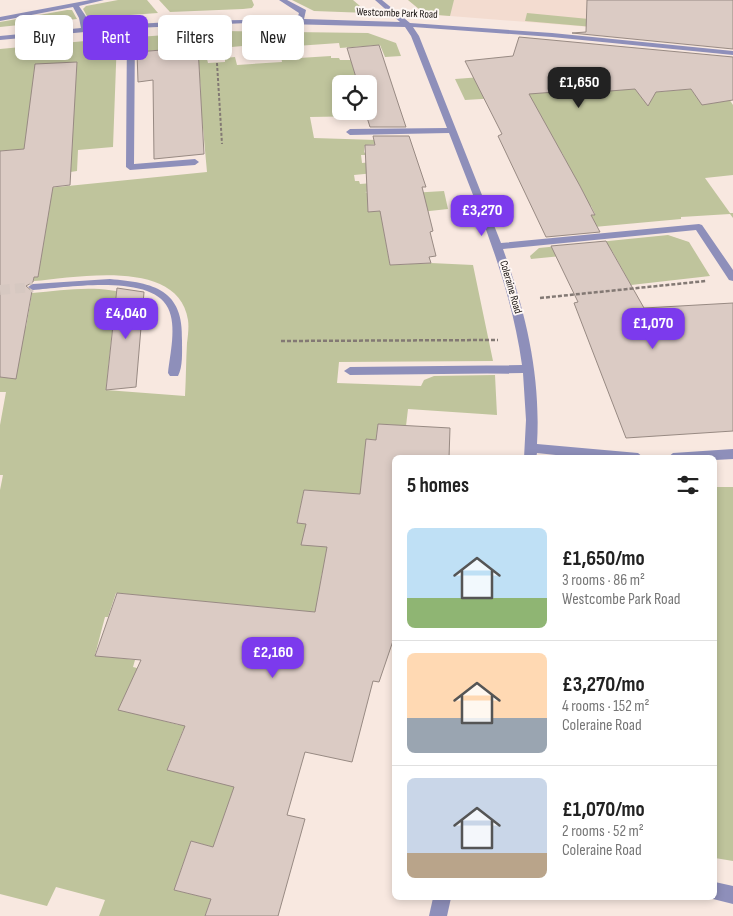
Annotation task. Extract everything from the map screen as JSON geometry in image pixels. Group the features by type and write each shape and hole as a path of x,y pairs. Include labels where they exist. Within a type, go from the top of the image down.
{"street":[{"path":"0,19 101,0"},
{"path":"282,0 303,12 302,15"},
{"path":"378,0 407,24"},
{"path":"74,5 83,18"},
{"name":"Westcombe Park Road","path":"304,21 407,24 550,33 733,53"},
{"name":"Westcombe Park Road","path":"148,24 242,22"},
{"name":"Coleraine Road","path":"407,24 415,36 499,246 521,321 530,369 533,410 531,453 574,455"},
{"name":"Westcombe Park Road","path":"0,38 83,29"},
{"path":"131,60 130,167 195,162"},
{"path":"350,132 452,130"},
{"path":"499,246 699,227 733,278"},
{"path":"33,287 107,282 136,285 160,293 172,306 176,322 174,373"},
{"path":"350,371 530,369"},
{"path":"717,455 733,454"},
{"path":"717,891 733,894"},
{"path":"438,916 442,900"}],"path":[{"path":"217,63 222,144"},
{"path":"540,298 714,280"},
{"path":"282,341 499,340"}],"shaded area":[{"path":"408,0 733,0 616,29 425,14"}],"green space":[{"path":"118,0 147,0 158,13 86,15 83,9 86,6"},
{"path":"159,0 252,0 254,5 252,8 243,9 170,12"},
{"path":"292,0 353,0 368,13 314,11"},
{"path":"408,0 454,0 450,16 425,14"},
{"path":"72,10 77,19 73,19 73,15 39,15"},
{"path":"527,13 733,33 616,29 525,21"},
{"path":"15,19 15,25 0,27 0,22"},
{"path":"232,31 242,31 242,46 232,47"},
{"path":"304,32 368,33 396,43 401,56 385,57 380,45 340,48 339,43 304,45"},
{"path":"148,36 158,36 158,50 148,51"},
{"path":"83,41 83,60 116,60 113,147 78,150 77,171 64,173 13,150 0,151 0,49 15,48 15,60 73,60 73,42"},
{"path":"331,56 331,58 339,58 340,60 351,60 355,75 332,75 332,117 310,117 314,138 408,141 365,145 364,152 367,155 361,155 362,163 382,161 385,172 354,175 355,181 359,181 360,184 373,183 376,191 365,192 377,195 444,191 448,209 402,214 383,226 390,265 431,263 473,265 493,361 339,362 337,383 421,386 424,380 434,376 495,375 497,415 408,409 406,426 378,424 376,440 366,439 370,495 304,490 297,523 314,524 355,549 322,573 318,597 341,600 320,613 116,593 108,617 105,617 95,655 135,660 133,667 137,668 160,720 179,725 189,725 183,730 167,770 253,739 213,847 191,841 174,890 211,899 205,916 99,916 105,900 56,887 47,906 0,894 0,490 3,475 0,475 0,425 6,392 0,392 0,328 26,327 32,293 69,289 95,289 132,295 113,322 106,390 185,396 188,331 188,320 181,300 166,287 147,279 99,275 34,281 34,277 38,276 45,234 29,235 28,190 207,172 203,128 191,129 189,95 201,93 199,68 186,60 207,60 208,63 225,62 225,60 232,60 232,57 235,57 237,65 282,62 282,60 304,60 304,58"},
{"path":"508,75 587,86 590,89 635,89 656,92 691,89 699,99 707,103 729,99 733,105 733,175 705,178 730,213 733,213 733,218 730,214 681,217 681,219 594,227 593,218 588,215 595,214 591,206 585,206 584,194 580,186 573,186 560,162 566,161 562,153 553,154 514,97 465,100 455,79"},
{"path":"668,235 689,242 710,276 631,285 612,251 531,259 530,256 539,248"},
{"path":"717,487 733,487 733,861 717,858"}],"building":[{"path":"587,0 733,0 733,49 572,33 586,32"},
{"path":"519,37 733,57 733,100 702,105 691,89 656,92 648,106 635,89 610,91 608,88 529,94 595,215 591,215 600,232 546,237 498,136 502,134 465,61 513,56"},
{"path":"379,45 406,127 370,127 368,120 377,120 377,75 355,75 347,48"},
{"path":"158,50 158,60 199,60 204,154 154,159 153,80 138,82 137,60 148,60 148,51"},
{"path":"77,62 70,185 53,187 38,277 34,277 33,282 26,286 32,291 16,379 0,377 0,151 24,149 35,64"},
{"path":"373,136 409,136 426,187 422,187 433,231 430,232 436,256 429,257 431,263 390,265 380,211 368,212 365,145 375,145"},
{"path":"606,241 644,308 733,303 733,431 626,438 574,303 578,302 551,246"},
{"path":"117,288 144,292 136,387 106,390"},
{"path":"378,424 450,428 449,455 392,455 392,644 379,682 373,681 352,762 305,752 287,815 305,819 278,916 205,916 211,899 174,890 191,841 213,847 234,787 167,770 185,726 118,710 141,660 95,656 117,593 315,612 327,547 301,545 306,524 297,523 304,490 360,494 366,439 376,440"}],"tunnel":[{"path":"0,290 33,287"}]}
